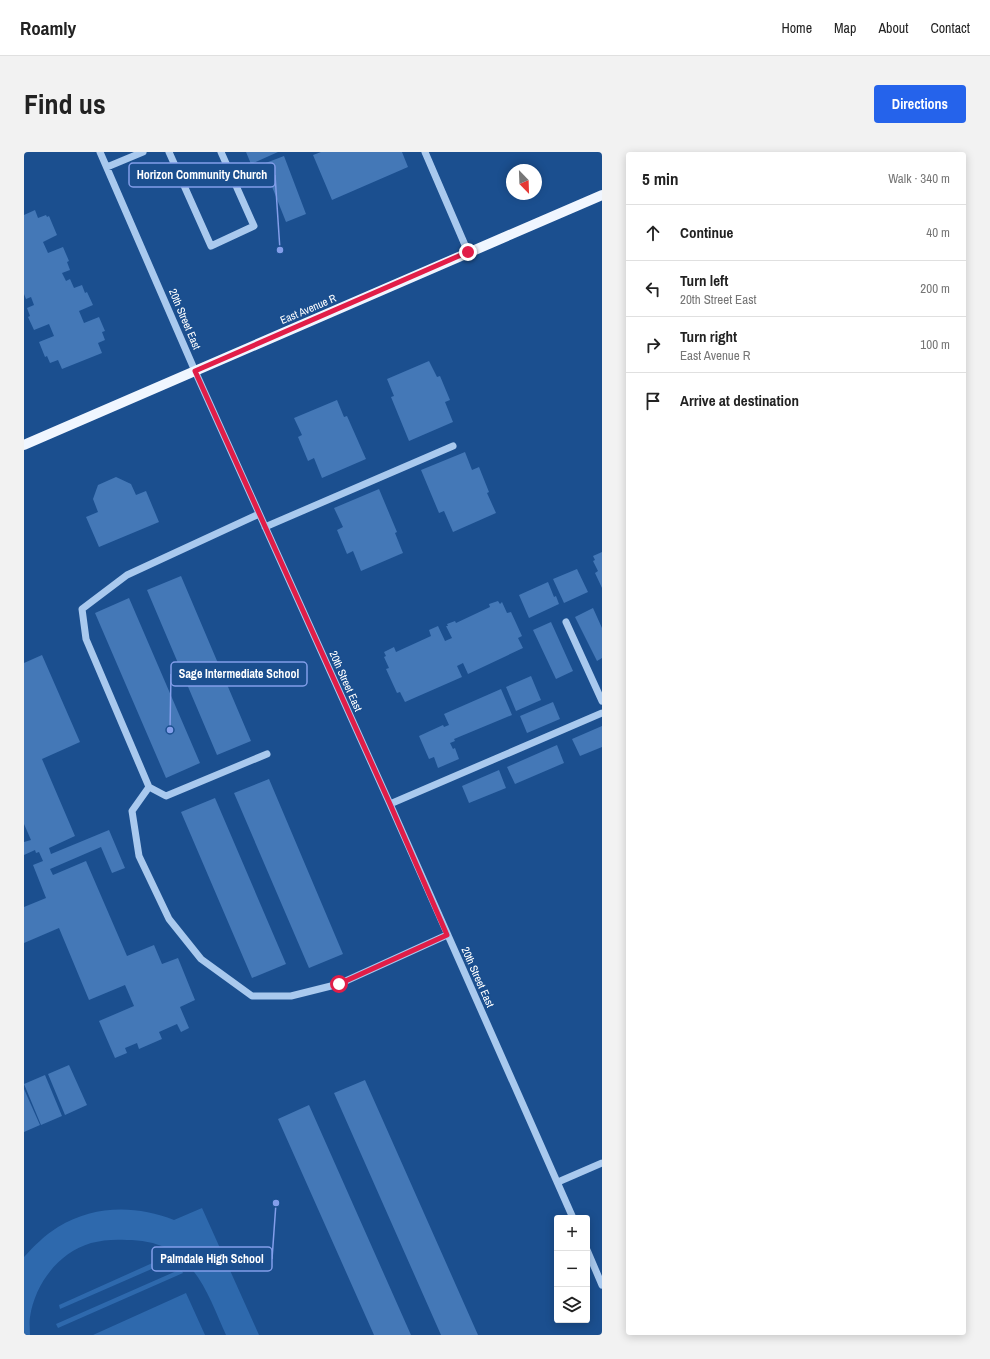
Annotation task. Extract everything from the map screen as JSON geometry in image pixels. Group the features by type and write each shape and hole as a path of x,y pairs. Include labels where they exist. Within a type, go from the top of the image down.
{"main road":[{"name":"East Avenue R","path":"24,445 602,195"}],"street":[{"name":"20th Street East","path":"100,152 195,371 390,804 572,1215"},
{"path":"107,167 143,152"},
{"path":"169,152 211,246 254,226 222,152"},
{"path":"425,152 468,252"},
{"path":"265,527 452,446"},
{"path":"259,514 127,574 82,609 86,639 149,787 166,796 267,754"},
{"path":"566,622 602,701"},
{"path":"390,804 602,713"},
{"path":"149,787 132,811 139,856 169,919 201,959 252,996 291,996 339,984 447,935"},
{"path":"558,1182 602,1163"},
{"path":"587,1251 602,1286"}],"shaded area":[{"path":"202,1208 259,1335 226,1335 210,1299 197,1276 189,1265 168,1249 153,1243 137,1240 104,1240 91,1243 68,1254 50,1271 37,1293 33,1305 30,1317 30,1335 24,1335 24,1257 53,1230 72,1220 101,1211 130,1210 160,1215 174,1220"},
{"path":"168,1256 170,1261 60,1309 59,1305"},
{"path":"181,1269 183,1273 58,1328 56,1324"},
{"path":"186,1293 205,1335 93,1335"}],"building":[{"path":"246,152 278,152 251,164"},
{"path":"321,152 402,152 408,167 332,200 313,155"},
{"path":"284,156 306,214 286,222 263,164"},
{"path":"35,210 38,218 46,215 47,217 49,216 57,235 43,242 48,253 63,247 69,261 67,262 70,270 62,273 66,281 70,279 74,288 82,285 85,293 87,292 93,305 79,311 84,323 99,317 105,331 102,332 105,340 98,343 102,353 62,369 58,360 50,363 47,356 45,357 39,342 54,336 49,324 34,330 28,317 30,316 27,308 34,305 31,297 26,299 24,294 24,215"},
{"path":"429,361 437,377 440,376 450,400 445,402 453,422 409,441 391,397 394,396 387,379"},
{"path":"337,400 344,417 347,416 366,459 322,478 314,458 308,461 298,437 302,435 294,418"},
{"path":"465,452 472,470 479,467 489,492 487,493 496,513 453,532 444,511 439,513 421,470"},
{"path":"116,477 131,484 136,495 146,491 159,522 99,547 86,517 98,512 93,499 98,485"},
{"path":"379,489 397,532 395,533 403,553 361,571 353,551 347,554 337,530 343,527 334,508"},
{"path":"602,552 602,588 595,573 598,571 593,561 595,560 593,556"},
{"path":"577,569 588,592 564,603 553,579"},
{"path":"181,576 251,741 217,755 147,590"},
{"path":"548,582 554,597 556,596 559,604 529,618 519,595"},
{"path":"129,598 200,763 166,778 95,613"},
{"path":"498,601 500,604 502,602 507,613 511,612 522,636 518,638 523,648 468,674 463,663 457,666 462,677 405,702 400,692 397,693 386,669 389,668 384,657 386,656 384,652 394,647 396,652 431,636 429,630 438,626 445,641 452,638 446,626 448,626 447,624 455,621 456,623 490,607 489,604"},
{"path":"593,608 602,628 602,658 597,661 575,617"},
{"path":"551,622 573,671 556,679 533,630"},
{"path":"42,655 80,742 42,759 75,836 49,848 51,854 109,830 125,868 112,873 101,847 50,869 53,875 86,861 127,956 154,945 162,964 178,958 195,1000 180,1007 189,1028 181,1032 177,1024 159,1032 162,1039 139,1049 137,1043 125,1048 127,1053 115,1058 99,1021 134,1006 125,985 89,1000 59,928 24,943 24,907 46,898 33,865 43,861 39,852 36,853 35,850 24,855 24,842 31,840 24,824 24,663"},
{"path":"531,676 541,700 516,711 506,687"},
{"path":"501,689 512,715 454,739 455,741 450,743 453,749 455,748 459,759 438,768 434,757 429,759 419,736 443,725 444,727 449,725 444,714"},
{"path":"553,702 560,719 527,733 520,716"},
{"path":"602,726 602,747 580,756 572,739"},
{"path":"557,745 564,763 515,784 507,767"},
{"path":"499,770 506,788 469,803 462,786"},
{"path":"269,779 343,954 309,968 234,793"},
{"path":"215,798 286,964 252,978 181,812"},
{"path":"69,1065 87,1105 65,1115 48,1074"},
{"path":"45,1075 62,1116 41,1125 24,1084"},
{"path":"365,1080 478,1335 441,1335 334,1093"},
{"path":"24,1089 40,1125 24,1132"},
{"path":"309,1105 411,1335 374,1335 278,1119"}],"place":[{"name":"Horizon Community Church","path":"280,250"},
{"name":"Sage Intermediate School","path":"170,730"},
{"name":"Palmdale High School","path":"276,1203"}],"route":[{"path":"339,984 447,935 390,804 195,371 468,252"}]}
